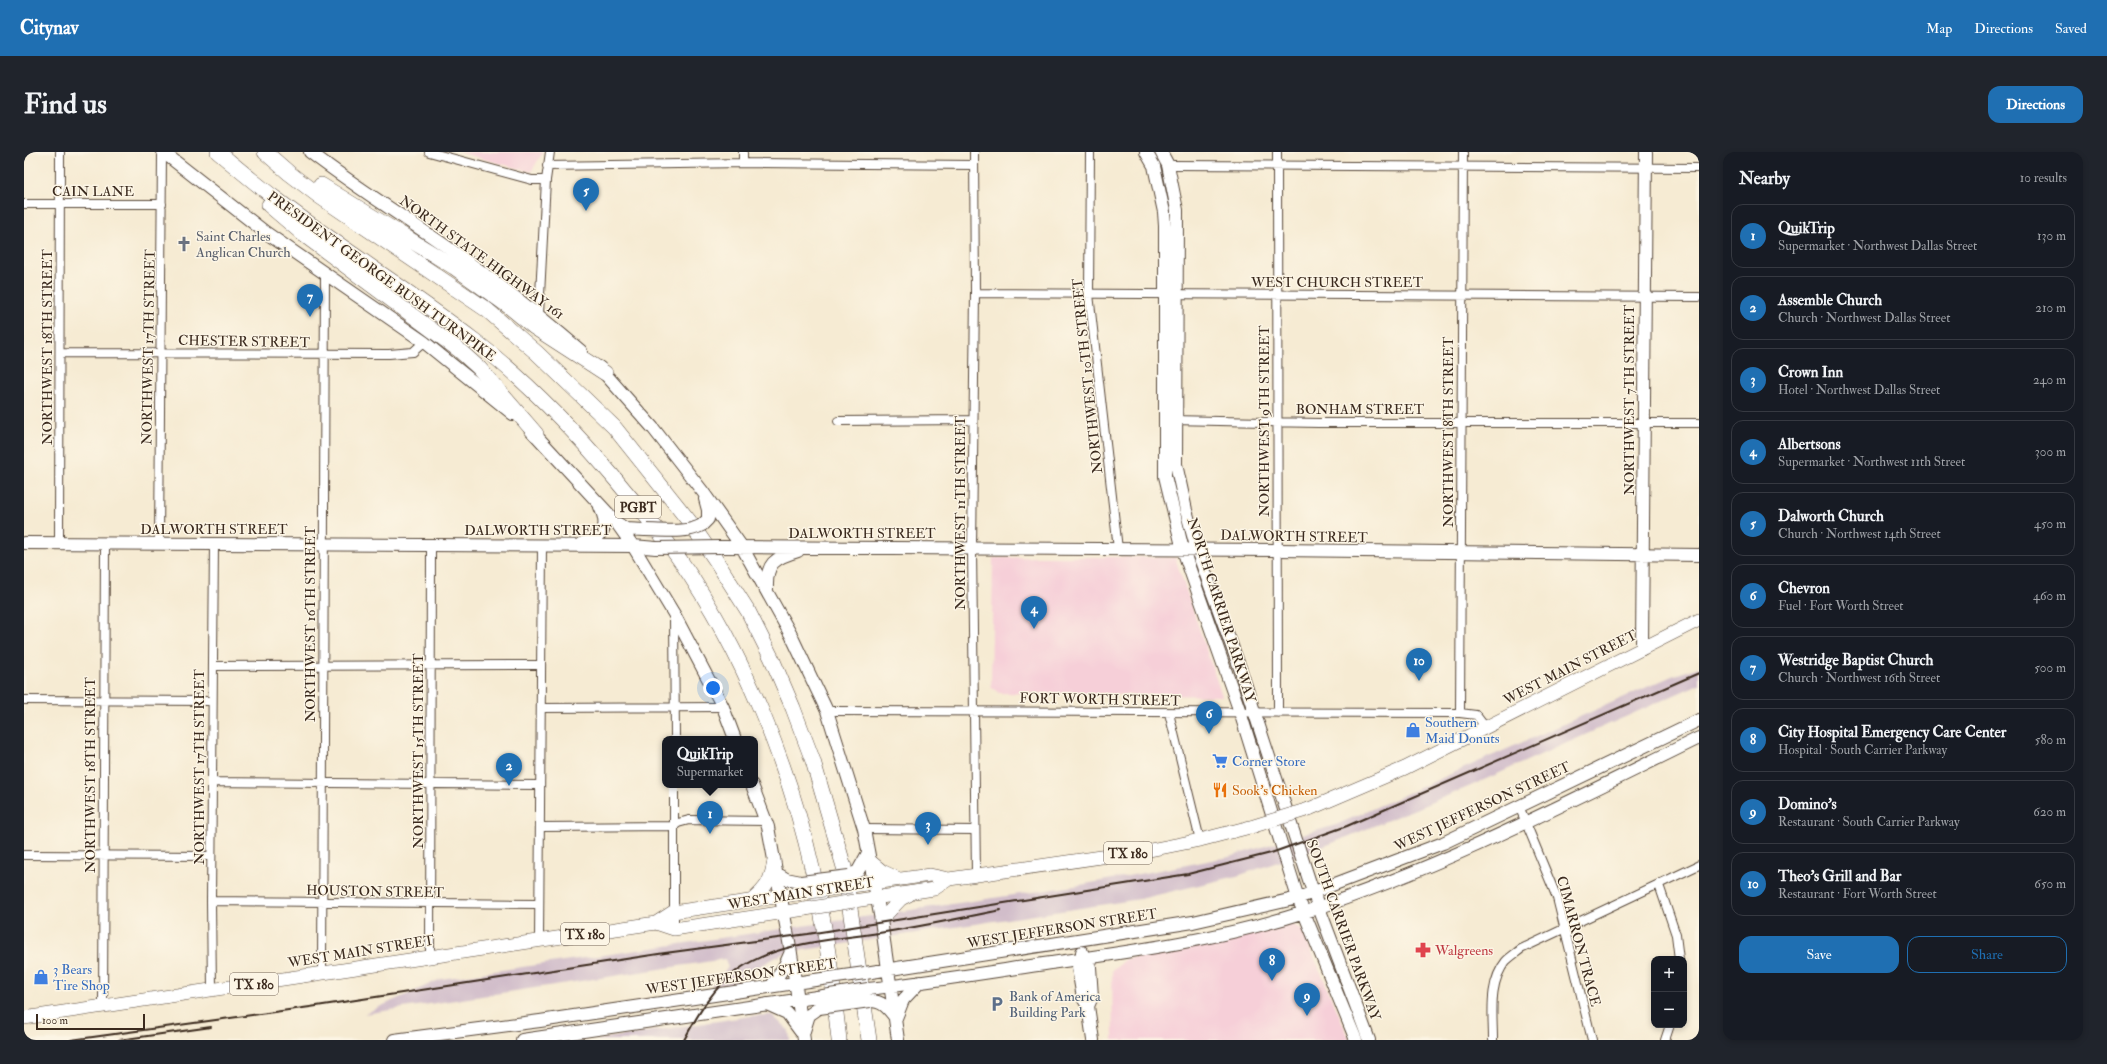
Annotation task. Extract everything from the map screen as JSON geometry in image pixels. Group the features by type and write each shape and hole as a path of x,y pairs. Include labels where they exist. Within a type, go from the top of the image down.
{"highway":[{"path":"208,152 303,234 459,350 479,368 536,434"},
{"name":"PRESIDENT GEORGE BUSH TURNPIKE","path":"218,152 274,198 475,341 519,379 559,416 590,450 679,558 712,610 742,670 764,719 784,770 814,872 827,946 840,1040"},
{"name":"PRESIDENT GEORGE BUSH TURNPIKE","path":"265,152 289,174 319,196 487,310 537,353 614,427 689,521 715,559 748,611 772,659 793,708 813,761 844,867 869,1040"},
{"path":"270,152 454,267 512,308 534,327 605,373"}],"main road":[{"path":"163,152 265,232 325,275 424,342 536,434 616,522 633,546 674,614 723,707 734,736"},
{"name":"NORTH STATE HIGHWAY 161","path":"310,152 343,177 447,247 539,314 605,373 653,428 703,492 742,547 767,590 827,711 864,829 878,898 898,1040"},
{"name":"NORTH CARRIER PARKWAY","path":"1146,152 1154,166 1164,212 1165,476 1183,550 1240,712 1278,836"},
{"name":"NORTH CARRIER PARKWAY","path":"1161,152 1168,165 1177,210 1176,464 1197,550 1219,607 1255,713 1292,831"},
{"name":"NORTHWEST 7TH STREET","path":"1642,649 1644,555 1643,423 1646,152"},
{"path":"616,522 626,529 686,531 694,529 708,520 708,510 703,492"},
{"path":"575,546 598,537 602,533 603,514 597,502"},
{"name":"DALWORTH STREET","path":"24,543 542,545 633,546 656,548 742,547 1277,550 1699,555"},
{"path":"767,590 769,567 774,560 786,554 808,548"},
{"name":"WEST MAIN STREET","path":"24,1018 656,923 673,912 780,896 802,888 850,881 875,883 930,875 949,879 1150,850 1200,840 1310,809 1405,768 1699,620"},
{"name":"WEST JEFFERSON STREET","path":"394,1040 540,1021 1080,941 1193,922 1298,898 1443,843 1699,720"},
{"path":"522,1040 540,1039 767,1004 798,1000 818,1002 869,995 890,987 1082,959 1197,940 1304,913 1409,874 1526,822 1699,738"},
{"path":"1647,745 1654,760"},
{"path":"1612,762 1620,776"},
{"path":"753,788 765,821 774,860 804,1037"},
{"name":"SOUTH CARRIER PARKWAY","path":"1292,831 1313,892 1369,1040"},
{"name":"SOUTH CARRIER PARKWAY","path":"1278,836 1298,898 1356,1040"},
{"path":"850,881 869,857 882,871 899,879"},
{"path":"751,901 763,890 772,877 774,860"},
{"path":"776,873 802,888"},
{"name":"WEST MAIN STREET","path":"656,923 674,929 934,889 949,879"},
{"path":"881,920 900,899 916,892"},
{"path":"1080,941 1082,959 1090,966 1092,997 1088,1006 1093,1040"},
{"path":"771,987 790,954"},
{"path":"895,1019 903,1000 920,982"},
{"path":"869,995 885,1005 895,1019"},
{"path":"804,1037 809,1015 818,1002"},
{"path":"767,1004 787,1013 804,1037"},
{"path":"540,1021 540,1039"}],"street":[{"name":"NORTHWEST 18TH STREET","path":"59,543 60,152"},
{"name":"NORTHWEST 17TH STREET","path":"159,543 163,152"},
{"path":"429,152 532,180 546,180"},
{"path":"539,314 546,180 550,152"},
{"path":"743,152 743,163"},
{"name":"NORTHWEST 11TH STREET","path":"974,152 975,293 972,549 976,874"},
{"name":"NORTHWEST 10TH STREET","path":"1090,152 1089,294 1118,549"},
{"name":"NORTHWEST 9TH STREET","path":"1278,152 1278,713"},
{"name":"NORTHWEST 8TH STREET","path":"1460,713 1462,422 1461,295 1463,152"},
{"path":"547,166 743,163 974,165"},
{"path":"1168,165 1699,168"},
{"name":"CAIN LANE","path":"24,204 162,204"},
{"name":"NORTHWEST 16TH STREET","path":"322,973 322,783 326,354 325,275"},
{"name":"WEST CHURCH STREET","path":"975,293 1699,297"},
{"name":"CHESTER STREET","path":"60,353 389,354 413,352 424,342"},
{"path":"838,421 973,420"},
{"name":"BONHAM STREET","path":"1164,420 1278,422 1699,423"},
{"name":"NORTHWEST 18TH STREET","path":"103,1006 103,700 105,543"},
{"name":"NORTHWEST 17TH STREET","path":"212,990 211,856 214,544"},
{"name":"NORTHWEST 15TH STREET","path":"430,957 431,545"},
{"path":"539,941 542,545"},
{"path":"674,614 675,736"},
{"path":"213,666 541,665"},
{"path":"24,700 212,701"},
{"path":"541,708 723,707"},
{"name":"FORT WORTH STREET","path":"827,711 973,710 1255,713 1460,713 1476,715 1486,728"},
{"path":"1169,712 1200,840"},
{"path":"212,782 540,785"},
{"path":"674,788 674,929"},
{"name":"CIMARRON TRACE","path":"1519,806 1557,898 1592,1040"},
{"path":"540,827 674,826 684,820 765,821"},
{"path":"864,829 975,830"},
{"path":"24,855 211,856"},
{"path":"1493,1040 1493,992 1496,979 1506,961 1521,949 1699,865"},
{"path":"1659,885 1676,935 1679,956"},
{"name":"HOUSTON STREET","path":"211,902 540,904"},
{"path":"1665,1040 1669,1028"}],"shaded area":[{"path":"458,152 543,152 531,172"},
{"path":"1175,557 1222,696 999,693 991,687 993,558"},
{"path":"1699,667 1699,684 1466,788 1330,844 1237,876 1140,899 784,953 749,972 732,985 711,986 728,967 725,959 364,1014 441,979 1075,886 1229,857 1336,825 1672,676"},
{"path":"1289,923 1302,929 1350,1040 1113,1040 1112,971 1126,959"},
{"path":"772,1015 789,1031 790,1040 594,1040 751,1016"}],"railway":[{"path":"71,1040 310,1007 665,953 808,934 1188,874 1271,853 1347,826 1699,673"},
{"path":"684,1040 707,1001 730,976 755,960 772,953 809,943 900,930 1001,910"},
{"path":"119,1040 211,1027"}],"place":[{"name":"Dalworth Church","path":"586,211"},
{"name":"Saint Charles Anglican Church","path":"184,244"},
{"name":"Westridge Baptist Church","path":"310,317"},
{"name":"Albertsons","path":"1034,629"},
{"name":"Theo's Grill and Bar","path":"1419,681"},
{"name":"Southern Maid Donuts","path":"1413,730"},
{"name":"Chevron","path":"1209,734"},
{"name":"Corner Store","path":"1220,761"},
{"name":"Assemble Church","path":"509,786"},
{"name":"Sook's Chicken","path":"1220,790"},
{"name":"QuikTrip","path":"710,834"},
{"name":"Crown Inn","path":"928,845"},
{"name":"Walgreens","path":"1423,950"},
{"name":"3 Bears Tire Shop","path":"41,977"},
{"name":"City Hospital Emergency Care Center","path":"1272,981"},
{"name":"Bank of America Building Park","path":"997,1004"},
{"name":"Domino's","path":"1307,1016"}]}
